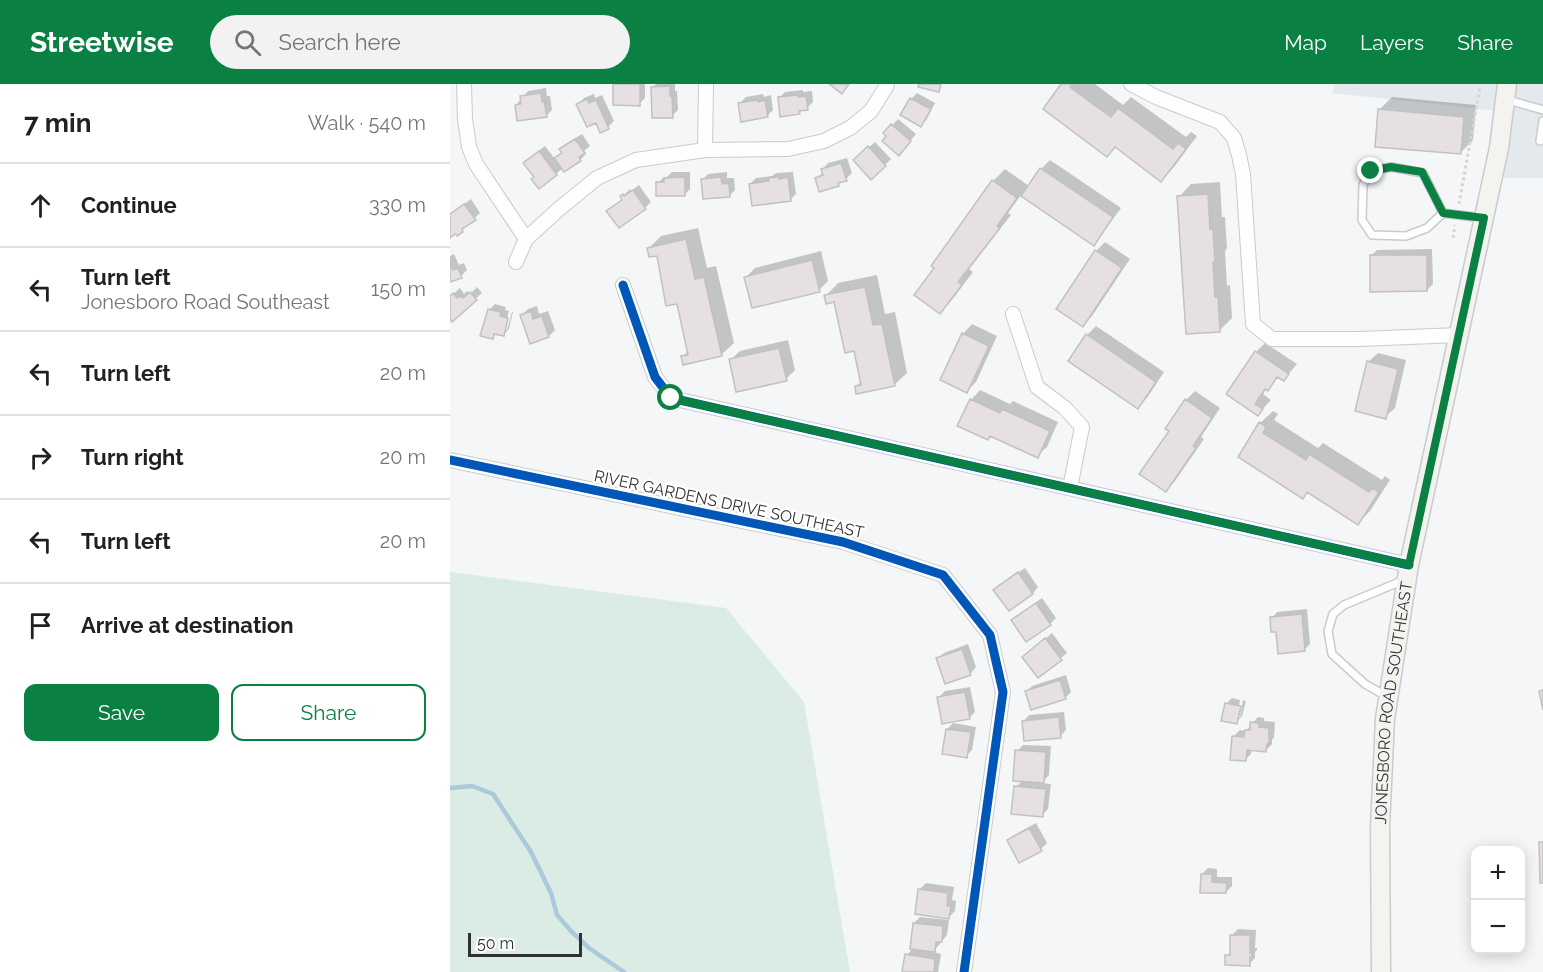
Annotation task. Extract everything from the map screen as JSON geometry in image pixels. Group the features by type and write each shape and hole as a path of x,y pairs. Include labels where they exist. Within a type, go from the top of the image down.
{"main road":[{"name":"JONESBORO ROAD SOUTHEAST","path":"1381,972 1380,827 1388,697 1408,572 1499,148 1506,92"}],"street":[{"path":"464,84 469,147 476,164 526,239"},
{"path":"705,150 706,84"},
{"path":"516,262 526,239 597,178 636,160 705,150 788,149 824,141 850,128 871,111 887,84"},
{"path":"1131,84 1156,97 1220,122 1233,138 1243,174 1253,324 1272,339 1359,339 1459,335"},
{"path":"450,122 465,118"},
{"path":"623,285 656,376 671,398 1070,488 1408,572"},
{"path":"1013,314 1037,387 1065,408 1082,427 1070,488"},
{"name":"RIVER GARDENS DRIVE SOUTHEAST","path":"450,460 843,542 943,575 990,635 1003,692 964,972"}],"lane":[{"path":"1506,92 1543,110"},
{"path":"1540,141 1543,121"},
{"path":"1391,167 1422,172 1443,213 1427,228 1406,236 1372,235 1362,220 1363,185 1371,171 1391,167"},
{"path":"1443,213 1484,218"},
{"path":"1388,697 1365,684 1332,654 1328,631 1333,614 1344,605 1408,572"}],"path":[{"path":"1453,238 1480,87"}],"shaded area":[{"path":"1335,84 1543,84 1543,178 1494,178 1508,112 1332,93"},
{"path":"450,572 726,608 804,702 850,972 450,972"}],"building":[{"path":"613,84 640,84 640,106 613,105"},
{"path":"829,84 849,84 842,94"},
{"path":"919,84 941,84 939,92 918,87"},
{"path":"1061,84 1072,84 1070,87 1111,117 1118,108 1173,149 1178,143 1186,149 1161,182 1115,147 1107,157 1043,109"},
{"path":"670,86 673,118 652,118 651,87"},
{"path":"541,93 547,117 517,121 515,105 521,104 520,96"},
{"path":"798,95 798,97 806,96 808,110 799,111 800,114 780,117 778,97"},
{"path":"910,98 931,109 921,127 900,115"},
{"path":"587,99 589,103 596,100 609,129 600,133 596,123 587,127 576,104"},
{"path":"758,100 758,102 765,100 768,117 741,122 738,103"},
{"path":"1378,109 1464,117 1461,154 1375,147"},
{"path":"891,124 911,141 899,156 882,141 886,136 883,133"},
{"path":"575,139 585,153 579,157 581,161 564,172 554,158 562,153 559,149"},
{"path":"868,146 886,166 871,180 853,160"},
{"path":"539,151 557,175 539,189 531,179 534,177 523,163"},
{"path":"841,163 847,181 819,192 815,178 823,175 821,169"},
{"path":"1040,168 1113,217 1094,246 1021,196"},
{"path":"685,177 685,196 656,196 656,182 664,182 664,178"},
{"path":"721,177 722,184 729,183 730,197 703,199 701,179"},
{"path":"779,177 779,179 788,177 791,201 752,206 749,184"},
{"path":"992,180 1017,198 997,226 1000,228 958,282 962,285 940,314 914,295 934,268 931,266"},
{"path":"633,190 646,209 619,228 606,211 622,200 620,196"},
{"path":"1208,194 1210,229 1213,229 1215,297 1218,297 1220,332 1186,334 1177,196"},
{"path":"464,204 476,220 462,229 463,232 450,238 450,214"},
{"path":"686,239 695,279 704,277 722,356 683,365 681,356 688,355 677,304 666,306 657,256 649,257 647,248"},
{"path":"1095,250 1122,268 1083,327 1056,309"},
{"path":"1370,255 1427,255 1427,291 1370,292"},
{"path":"812,260 820,292 752,308 744,277"},
{"path":"450,263 453,270 458,268 462,278 450,282"},
{"path":"865,287 873,325 882,324 895,386 856,394 855,386 861,385 854,351 845,353 834,302 826,304 824,295"},
{"path":"470,292 477,300 452,322 450,296 453,293 457,298 461,296 463,298"},
{"path":"488,309 501,312 500,316 508,318 504,336 494,334 493,339 480,336"},
{"path":"531,311 533,319 542,316 549,337 530,344 520,315"},
{"path":"962,333 989,346 967,393 940,380"},
{"path":"1086,334 1156,382 1138,409 1068,361"},
{"path":"779,348 787,381 736,392 729,359"},
{"path":"1255,351 1289,374 1284,381 1277,377 1268,391 1265,389 1255,404 1263,409 1258,416 1226,394"},
{"path":"1367,361 1398,369 1386,419 1355,411"},
{"path":"970,399 1000,413 1002,409 1050,431 1038,458 990,436 988,440 957,426"},
{"path":"1185,399 1212,418 1193,446 1196,448 1166,492 1139,474 1169,431 1165,429"},
{"path":"1259,422 1266,427 1263,433 1306,460 1309,454 1369,492 1372,488 1379,492 1358,525 1307,492 1303,499 1238,457"},
{"path":"1018,572 1033,594 1009,611 993,590"},
{"path":"1036,603 1051,625 1026,642 1011,620"},
{"path":"1302,614 1305,651 1278,654 1276,632 1271,632 1270,617"},
{"path":"1045,638 1062,660 1038,678 1022,657"},
{"path":"962,649 971,675 945,684 936,658"},
{"path":"1060,680 1066,699 1031,710 1025,691"},
{"path":"1543,690 1543,710 1539,691"},
{"path":"965,692 970,719 942,724 937,697"},
{"path":"1225,703 1241,706 1237,724 1221,721"},
{"path":"1059,717 1061,738 1024,741 1022,721"},
{"path":"1250,722 1259,723 1259,727 1269,728 1269,745 1267,744 1266,752 1247,750 1246,761 1230,760 1232,736 1244,737 1245,730 1250,730"},
{"path":"946,729 971,732 967,758 942,754"},
{"path":"1015,750 1046,752 1044,783 1013,781"},
{"path":"1014,786 1046,789 1043,817 1011,814"},
{"path":"1029,828 1042,851 1019,863 1007,840"},
{"path":"1539,842 1543,842 1543,883 1540,883"},
{"path":"1201,874 1212,874 1212,882 1227,883 1226,893 1200,893"},
{"path":"918,889 948,893 947,906 951,906 949,919 915,914"},
{"path":"913,923 943,926 942,942 936,942 935,952 910,949"},
{"path":"1230,935 1250,935 1252,957 1250,957 1250,966 1225,965 1225,955 1230,955"},
{"path":"905,954 935,959 934,972 902,972"}],"waterway":[{"path":"450,788 472,786 493,794 531,852 551,893 557,915 589,948 624,972"}],"cycle path":[{"path":"623,285 655,377 671,398 1409,565"},
{"path":"450,460 843,542 943,575 990,635 1003,692 964,972"}],"route":[{"path":"671,398 1409,565 1484,218 1443,213 1422,172 1391,167 1371,171"}]}
